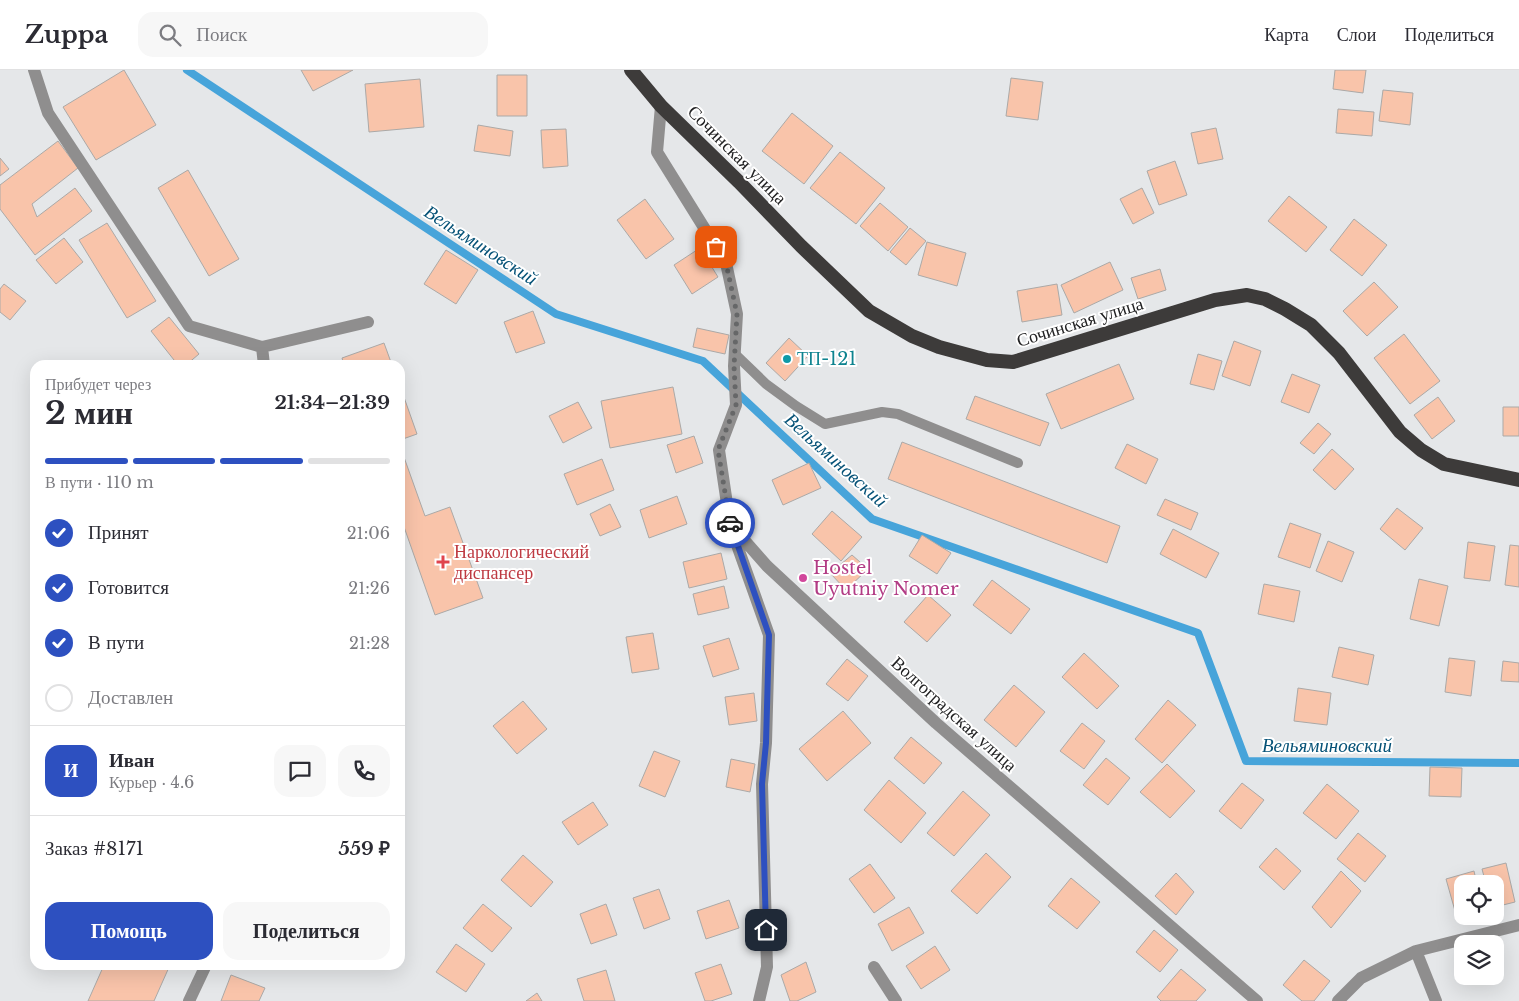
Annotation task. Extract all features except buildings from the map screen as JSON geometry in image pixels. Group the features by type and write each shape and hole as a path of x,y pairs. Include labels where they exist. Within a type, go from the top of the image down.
{"highway":[{"name":"Сочинская улица","path":"631,70 661,106 739,182 800,246 870,312 912,336 939,347 987,360 1013,362 1215,300 1247,295 1266,300 1311,325 1339,353 1400,432 1421,450 1444,464 1519,480"}],"street":[{"path":"34,70 48,113 189,326 262,347 368,322"},
{"path":"661,106 657,152 726,263 737,314 736,405 718,450 730,524 769,635 766,743 762,784 767,967 759,1001"},
{"path":"262,347 263,360"},
{"name":"Волгоградская улица","path":"730,524 767,566 936,723 1257,1001"},
{"path":"1338,1001 1361,978 1416,951 1519,926"},
{"path":"1416,951 1436,1001"},
{"path":"874,967 896,1001"},
{"path":"189,1001 204,970"}],"lane":[{"path":"735,360 766,384 825,424 882,412 898,414 1018,463"}],"waterway":[{"name":"Вельяминовский","path":"187,70 556,314 703,361 872,519 1198,633 1246,761 1519,763"}],"way so far":[{"path":"716,247 726,263 737,314 734,366 736,405 718,450 730,523"}],"place":[{"name":"ТП-121","path":"787,359"},
{"name":"Наркологический диспансер","path":"443,562"},
{"name":"Hostel Uyutniy Nomer","path":"803,578"}],"route":[{"path":"730,523 769,635 766,743 762,784 766,930"}]}
